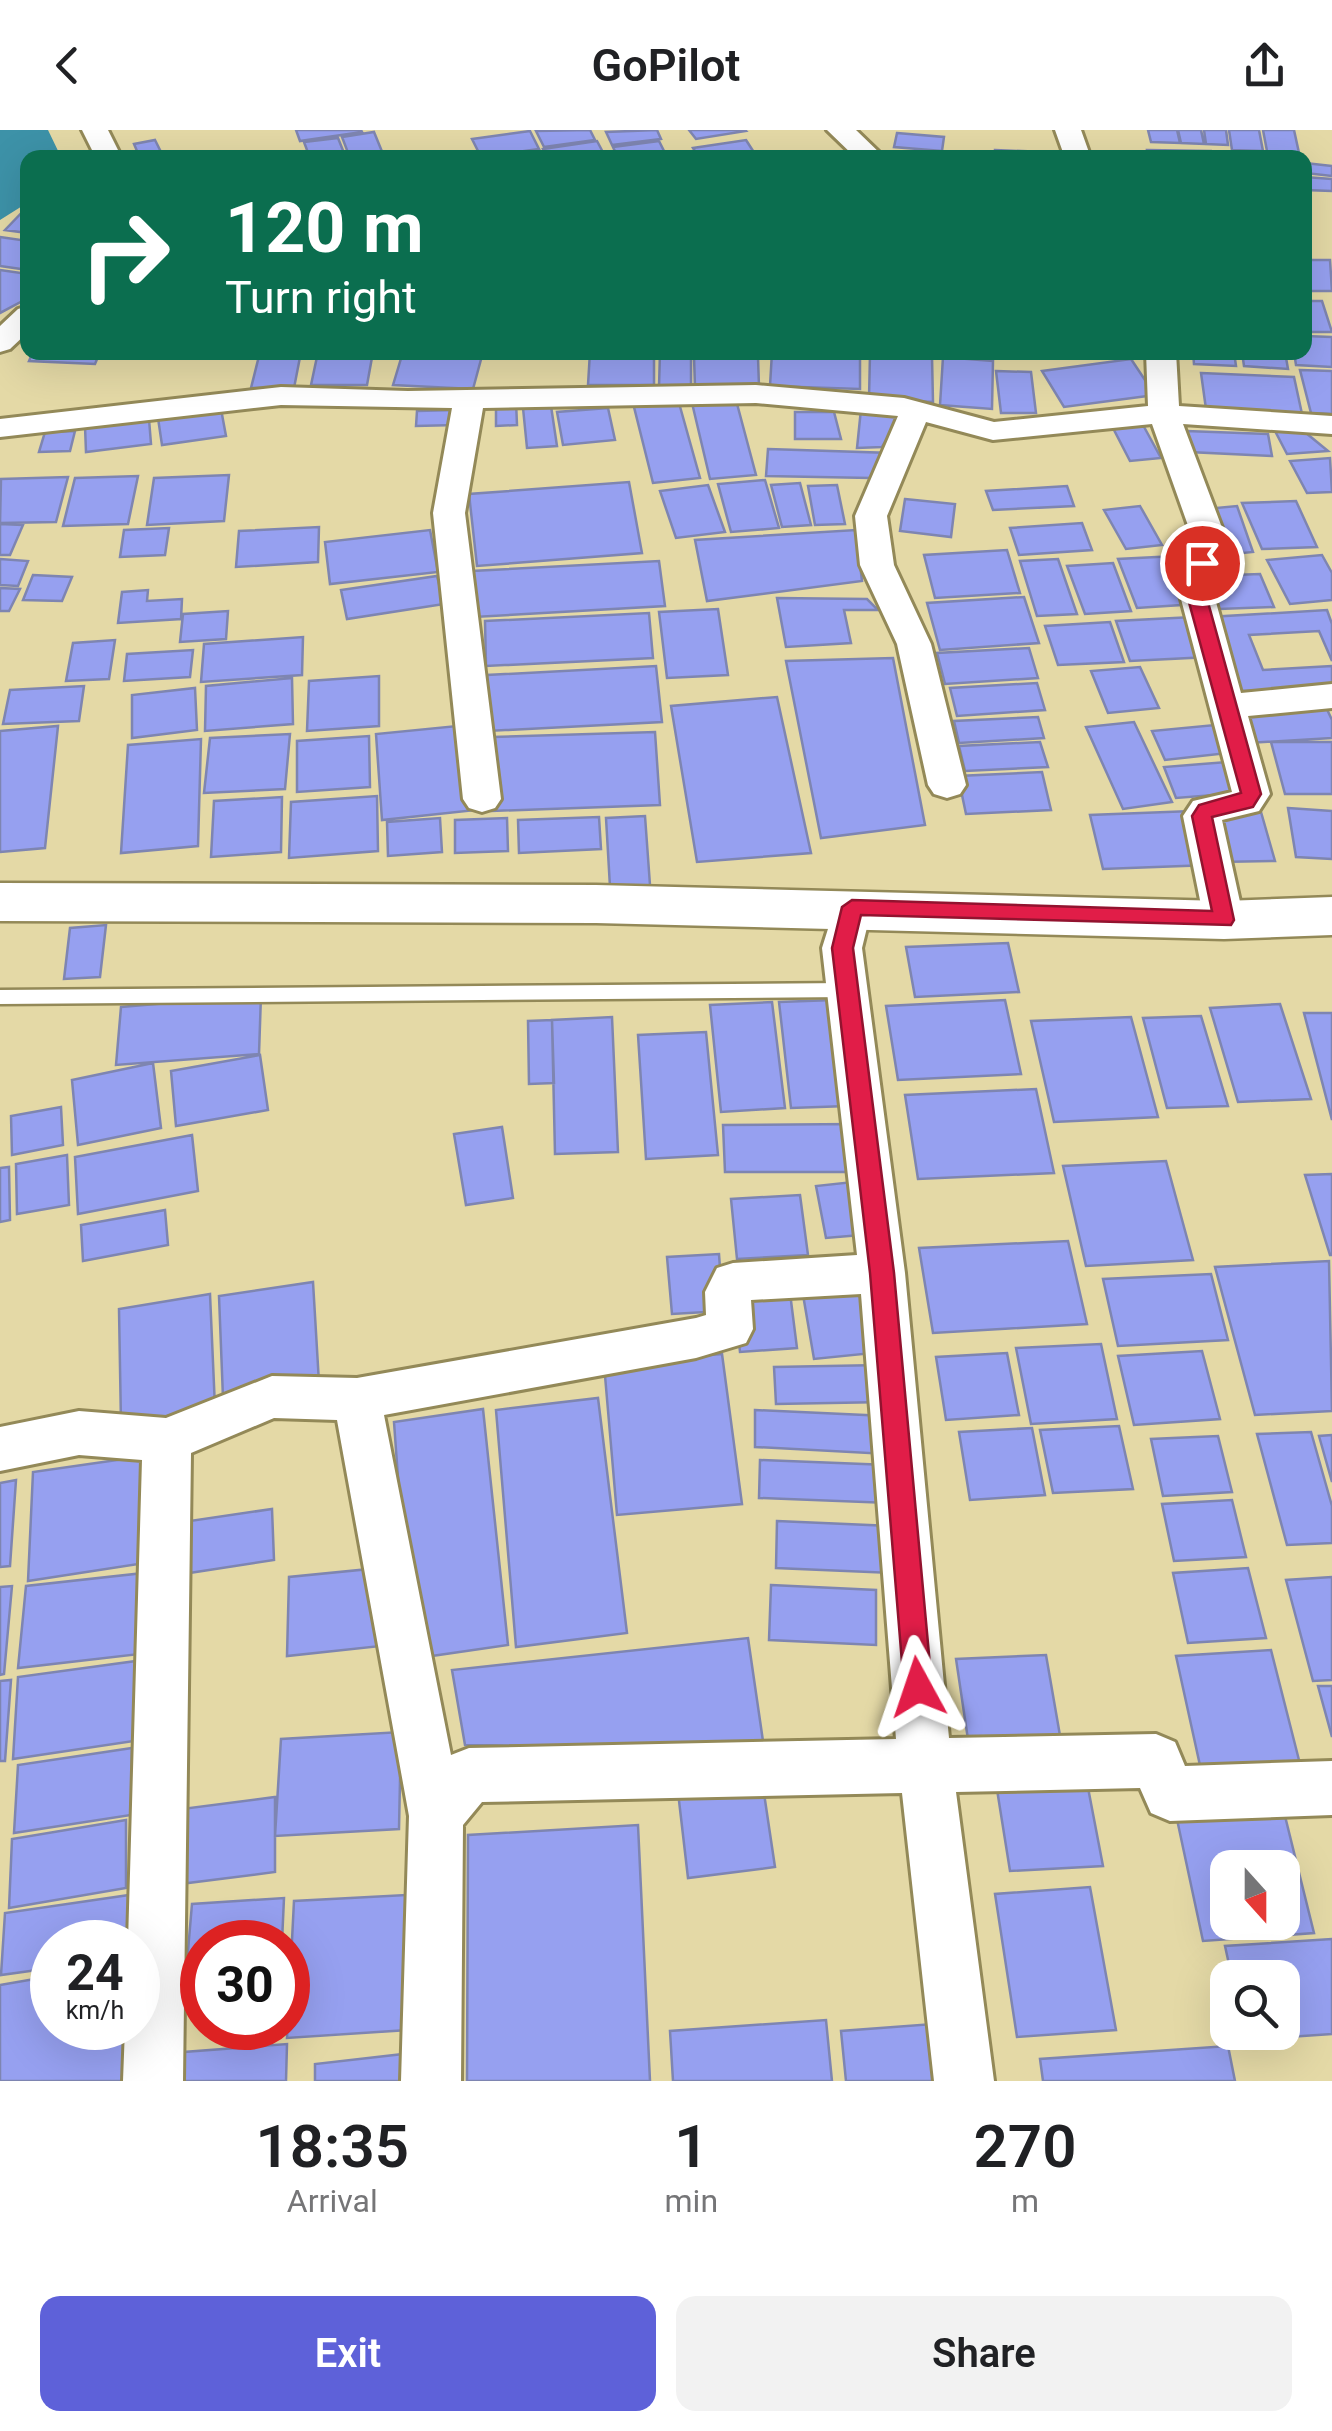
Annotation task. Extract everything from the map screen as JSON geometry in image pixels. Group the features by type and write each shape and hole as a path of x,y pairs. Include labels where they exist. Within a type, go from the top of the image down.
{"street":[{"path":"840,130 863,150"},
{"path":"0,343 20,323"},
{"path":"1161,360 1164,414 1214,549 1202,563 1194,584 1252,794 1246,802 1206,810 1202,816 1224,920"},
{"path":"0,428 281,396 756,394 916,410 993,431 1164,414 1332,425"},
{"path":"469,398 449,513 482,799"},
{"path":"916,410 872,516 877,565 914,644 947,785"},
{"path":"1226,706 1332,696"},
{"path":"0,902 852,907 1224,920 1332,916"},
{"path":"852,907 842,948 846,990 882,1273 925,1762 964,2081"},
{"path":"0,1449 79,1433 167,1440 272,1397 357,1399 730,1330 728,1292 733,1282 882,1273"},
{"path":"357,1399 436,1816 431,2081"},
{"path":"153,2081 167,1440"},
{"path":"436,1816 469,1775 925,1762 1156,1761 1170,1794 1332,1788"}],"lane":[{"path":"0,998 846,990"}],"water":[{"path":"0,130 48,130 58,150 20,150 20,207 0,220"}],"building":[{"path":"296,130 361,130 362,132 300,141"},
{"path":"590,130 595,140 544,147 536,131"},
{"path":"657,130 661,139 612,145 606,132"},
{"path":"689,130 745,130 746,131 696,139"},
{"path":"1148,130 1177,130 1180,143 1151,142"},
{"path":"1178,130 1201,130 1204,144 1181,143"},
{"path":"1204,130 1226,130 1228,145 1206,144"},
{"path":"1229,130 1259,130 1263,150 1232,150"},
{"path":"1263,130 1294,130 1298,150 1267,150"},
{"path":"530,131 539,149 478,150 472,139"},
{"path":"374,132 381,150 347,150 342,137"},
{"path":"897,133 944,137 942,150 894,147"},
{"path":"338,138 343,150 307,150 304,142"},
{"path":"155,140 160,150 137,150 134,144"},
{"path":"746,140 752,150 694,150"},
{"path":"597,141 602,150 543,150"},
{"path":"659,141 664,150 614,150 613,147"},
{"path":"1312,164 1332,166 1332,176 1312,174"},
{"path":"1312,178 1332,179 1332,191 1312,190"},
{"path":"20,214 20,232 5,230"},
{"path":"0,237 20,240 20,269 0,266"},
{"path":"1312,260 1330,260 1332,291 1312,291"},
{"path":"0,270 20,273 20,302 0,313"},
{"path":"1312,301 1322,301 1332,332 1312,332"},
{"path":"1312,336 1332,337 1332,367 1296,365 1295,360 1312,360"},
{"path":"29,360 97,360 95,364"},
{"path":"258,360 299,360 294,388 251,388"},
{"path":"316,360 372,360 367,385 311,385"},
{"path":"401,360 481,360 473,389 393,385"},
{"path":"590,360 654,360 654,385 588,385"},
{"path":"660,360 691,360 691,387 659,387"},
{"path":"694,360 758,360 759,387 695,387"},
{"path":"772,360 860,360 860,389 770,386"},
{"path":"870,360 932,360 933,402 869,399"},
{"path":"943,360 993,361 992,409 940,405"},
{"path":"1132,360 1155,395 1064,407 1042,371"},
{"path":"1194,360 1235,360 1236,366 1194,364"},
{"path":"1243,360 1286,360 1288,369 1244,366"},
{"path":"1300,370 1332,371 1332,414 1311,413"},
{"path":"996,371 1031,372 1036,413 1001,413"},
{"path":"1201,373 1294,377 1302,414 1206,409"},
{"path":"736,400 756,475 710,479 692,403"},
{"path":"516,401 517,425 496,426 496,402"},
{"path":"679,403 700,478 653,483 634,407"},
{"path":"551,406 557,446 527,448 523,408"},
{"path":"608,408 615,440 563,445 557,412"},
{"path":"221,409 226,436 162,445 158,418"},
{"path":"861,409 903,412 882,447 857,448"},
{"path":"456,410 456,425 416,426 417,411"},
{"path":"795,412 834,412 841,439 795,439"},
{"path":"149,419 151,444 86,452 85,426"},
{"path":"1143,425 1161,458 1130,461 1113,428"},
{"path":"1274,429 1306,433 1328,451 1287,454"},
{"path":"75,431 70,451 39,452 45,432"},
{"path":"1186,431 1268,434 1272,456 1189,452"},
{"path":"768,449 891,453 871,478 766,476"},
{"path":"1330,458 1332,492 1307,493 1290,461"},
{"path":"229,475 224,521 147,525 154,478"},
{"path":"138,476 128,524 63,526 75,478"},
{"path":"68,477 56,522 0,523 1,479"},
{"path":"765,480 779,528 731,532 718,484"},
{"path":"629,482 642,553 477,566 469,494"},
{"path":"800,483 811,525 782,527 771,485"},
{"path":"708,485 725,532 676,538 660,491"},
{"path":"837,485 845,524 815,525 808,486"},
{"path":"1067,486 1074,506 993,510 986,491"},
{"path":"905,499 955,504 951,537 900,531"},
{"path":"1296,501 1317,547 1262,549 1242,503"},
{"path":"1140,506 1162,545 1126,549 1104,510"},
{"path":"1237,506 1253,552 1222,555 1205,509"},
{"path":"1082,523 1092,550 1019,555 1010,528"},
{"path":"0,524 23,525 10,555 0,555"},
{"path":"319,527 318,562 236,567 239,531"},
{"path":"169,528 165,555 120,557 124,530"},
{"path":"430,530 438,572 330,584 325,542"},
{"path":"856,530 862,581 707,601 695,540"},
{"path":"1007,550 1020,593 935,598 924,555"},
{"path":"1322,555 1332,573 1332,600 1290,604 1267,560"},
{"path":"1176,556 1196,604 1137,608 1118,559"},
{"path":"0,559 28,561 18,586 0,585"},
{"path":"1058,559 1077,614 1037,616 1020,561"},
{"path":"659,561 665,606 474,617 472,571"},
{"path":"1113,563 1131,611 1085,614 1067,566"},
{"path":"1260,574 1274,607 1219,609 1206,576"},
{"path":"33,575 72,577 62,601 23,600"},
{"path":"437,576 444,604 347,619 341,590"},
{"path":"0,588 20,589 9,611 0,611"},
{"path":"148,590 147,601 182,599 181,619 118,623 122,592"},
{"path":"1024,597 1039,643 940,650 927,603"},
{"path":"777,598 867,599 878,610 844,610 851,643 786,647"},
{"path":"718,609 728,675 667,678 659,612"},
{"path":"1327,610 1332,624 1332,661 1319,631 1249,635 1263,670 1332,666 1332,691 1232,691 1209,617"},
{"path":"228,611 226,639 180,642 183,614"},
{"path":"649,613 653,658 486,666 485,621"},
{"path":"1193,617 1209,657 1130,661 1116,621"},
{"path":"1110,622 1124,662 1058,665 1045,626"},
{"path":"303,637 302,675 201,682 204,644"},
{"path":"115,640 109,679 66,681 73,643"},
{"path":"1029,648 1038,678 945,684 937,653"},
{"path":"193,650 190,677 124,681 127,654"},
{"path":"893,658 925,825 821,838 786,661"},
{"path":"656,666 662,722 488,731 487,675"},
{"path":"1140,667 1159,708 1108,713 1091,671"},
{"path":"379,676 379,726 307,731 309,681"},
{"path":"292,678 293,724 205,731 206,686"},
{"path":"1037,683 1045,710 957,716 950,688"},
{"path":"84,686 79,721 3,724 10,690"},
{"path":"195,688 197,730 132,738 132,695"},
{"path":"777,697 811,853 697,862 671,706"},
{"path":"1324,703 1332,720 1332,738 1248,743 1234,709"},
{"path":"1038,717 1044,738 959,743 954,721"},
{"path":"1134,722 1172,802 1123,809 1086,727"},
{"path":"467,725 476,810 382,820 376,734"},
{"path":"1215,725 1228,753 1165,760 1152,731"},
{"path":"58,726 45,848 0,852 0,731"},
{"path":"655,732 660,805 492,811 493,737"},
{"path":"290,734 285,789 204,793 210,738"},
{"path":"369,736 370,787 297,792 297,741"},
{"path":"201,739 198,846 121,853 128,745"},
{"path":"1040,742 1048,767 965,771 959,746"},
{"path":"1271,742 1332,742 1332,794 1285,794"},
{"path":"1227,762 1240,793 1176,798 1164,767"},
{"path":"1042,772 1051,810 966,814 958,776"},
{"path":"377,796 378,851 289,858 291,802"},
{"path":"282,797 281,852 211,857 214,801"},
{"path":"1288,808 1332,811 1332,859 1296,857"},
{"path":"1192,811 1209,865 1103,869 1090,815"},
{"path":"1261,812 1275,861 1218,862 1217,813"},
{"path":"645,816 650,885 610,887 606,818"},
{"path":"599,817 601,849 519,853 518,820"},
{"path":"440,818 442,852 388,856 387,822"},
{"path":"507,818 508,851 455,853 455,820"},
{"path":"106,925 100,977 64,979 70,928"},
{"path":"1008,943 1019,992 915,997 906,947"},
{"path":"261,995 259,1054 116,1065 121,1007"},
{"path":"834,1000 847,1106 791,1108 779,1002"},
{"path":"1005,1000 1021,1074 898,1080 886,1006"},
{"path":"772,1002 785,1108 721,1112 710,1005"},
{"path":"1280,1004 1311,1099 1238,1102 1210,1008"},
{"path":"1304,1013 1332,1013 1332,1120"},
{"path":"1201,1016 1228,1106 1167,1108 1143,1018"},
{"path":"612,1017 618,1152 555,1154 552,1020"},
{"path":"1131,1017 1158,1117 1054,1122 1031,1021"},
{"path":"552,1020 554,1083 529,1084 528,1021"},
{"path":"706,1032 718,1155 646,1159 638,1035"},
{"path":"260,1055 268,1110 176,1126 171,1071"},
{"path":"153,1063 161,1128 78,1145 72,1080"},
{"path":"1036,1089 1054,1173 918,1179 905,1095"},
{"path":"61,1107 63,1145 12,1155 11,1116"},
{"path":"853,1124 856,1172 725,1172 723,1125"},
{"path":"502,1127 513,1198 466,1205 454,1134"},
{"path":"192,1135 198,1191 78,1214 75,1157"},
{"path":"67,1155 69,1205 17,1214 16,1164"},
{"path":"1166,1161 1193,1260 1086,1266 1063,1166"},
{"path":"9,1167 10,1220 0,1222 0,1168"},
{"path":"1332,1174 1332,1255 1330,1255 1305,1175"},
{"path":"862,1181 872,1234 826,1238 816,1186"},
{"path":"800,1195 808,1255 737,1259 731,1199"},
{"path":"165,1210 168,1245 83,1261 81,1225"},
{"path":"1068,1241 1087,1324 933,1333 919,1248"},
{"path":"719,1254 723,1311 672,1314 667,1257"},
{"path":"1329,1261 1332,1411 1255,1415 1215,1267"},
{"path":"1211,1274 1228,1340 1118,1346 1103,1279"},
{"path":"868,1277 883,1352 814,1359 801,1283"},
{"path":"313,1282 319,1383 223,1398 219,1296"},
{"path":"789,1285 797,1348 740,1352 733,1288"},
{"path":"210,1294 215,1408 121,1424 119,1309"},
{"path":"1101,1344 1117,1419 1031,1424 1016,1348"},
{"path":"1202,1351 1220,1419 1134,1425 1118,1356"},
{"path":"1007,1353 1019,1415 946,1420 936,1357"},
{"path":"722,1354 742,1504 617,1515 604,1364"},
{"path":"881,1365 885,1402 776,1404 774,1367"},
{"path":"598,1398 627,1633 516,1647 496,1410"},
{"path":"483,1409 508,1645 411,1659 394,1422"},
{"path":"755,1410 886,1416 887,1454 755,1447"},
{"path":"1119,1426 1133,1489 1053,1493 1040,1430"},
{"path":"1032,1428 1045,1495 970,1500 959,1432"},
{"path":"1311,1432 1332,1506 1332,1543 1287,1545 1257,1434"},
{"path":"1332,1435 1332,1482 1319,1436"},
{"path":"1218,1436 1232,1492 1163,1496 1151,1439"},
{"path":"145,1456 145,1563 28,1581 33,1472"},
{"path":"760,1460 888,1465 889,1503 759,1498"},
{"path":"16,1480 10,1566 0,1567 0,1483"},
{"path":"1232,1500 1246,1557 1174,1561 1162,1504"},
{"path":"272,1509 274,1560 183,1574 183,1522"},
{"path":"777,1521 891,1526 892,1573 776,1568"},
{"path":"380,1568 381,1646 287,1656 289,1577"},
{"path":"1248,1568 1266,1638 1188,1643 1173,1573"},
{"path":"144,1573 140,1654 18,1668 26,1586"},
{"path":"1332,1577 1332,1680 1313,1681 1286,1580"},
{"path":"771,1585 876,1590 876,1645 769,1640"},
{"path":"12,1586 4,1674 0,1675 0,1587"},
{"path":"748,1638 764,1748 465,1745 452,1670"},
{"path":"1271,1650 1300,1764 1201,1770 1176,1656"},
{"path":"1046,1655 1062,1747 970,1753 956,1659"},
{"path":"136,1661 134,1741 13,1759 18,1677"},
{"path":"11,1680 5,1761 0,1761 0,1681"},
{"path":"1318,1686 1332,1686 1332,1737"},
{"path":"401,1732 399,1829 275,1836 281,1739"},
{"path":"132,1748 131,1815 14,1833 18,1765"},
{"path":"1085,1772 1103,1866 1010,1871 995,1777"},
{"path":"762,1780 775,1867 688,1878 678,1792"},
{"path":"275,1797 275,1872 172,1885 174,1810"},
{"path":"1282,1804 1293,1850 1210,1850 1210,1940 1217,1940 1203,1941 1175,1810"},
{"path":"126,1820 126,1888 9,1908 12,1839"},
{"path":"638,1825 650,2081 467,2081 468,1835"},
{"path":"1300,1877 1314,1933 1300,1934"},
{"path":"1090,1887 1116,2030 1017,2037 995,1894"},
{"path":"425,1894 423,2029 310,2036 310,1920 293,1920 294,1901"},
{"path":"129,1895 129,1920 30,1920 30,1971 1,1975 5,1913"},
{"path":"284,1898 283,1920 191,1920 192,1904"},
{"path":"1332,1939 1332,2034 1300,2036 1300,1960 1228,1960 1225,1946"},
{"path":"30,1980 30,2050 129,2050 129,2081 0,2081 0,1985"},
{"path":"826,2020 832,2081 673,2081 670,2031"},
{"path":"933,2024 941,2081 846,2081 841,2031"},
{"path":"1210,2047 1229,2050 1235,2081 1043,2081 1040,2059"},
{"path":"287,2050 286,2081 182,2081 184,2052"},
{"path":"421,2052 422,2081 315,2081 315,2064"}],"route":[{"path":"918,1687 882,1273 842,948 852,907 1224,920 1202,816 1206,810 1246,802 1252,794 1194,584 1202,563"}]}
